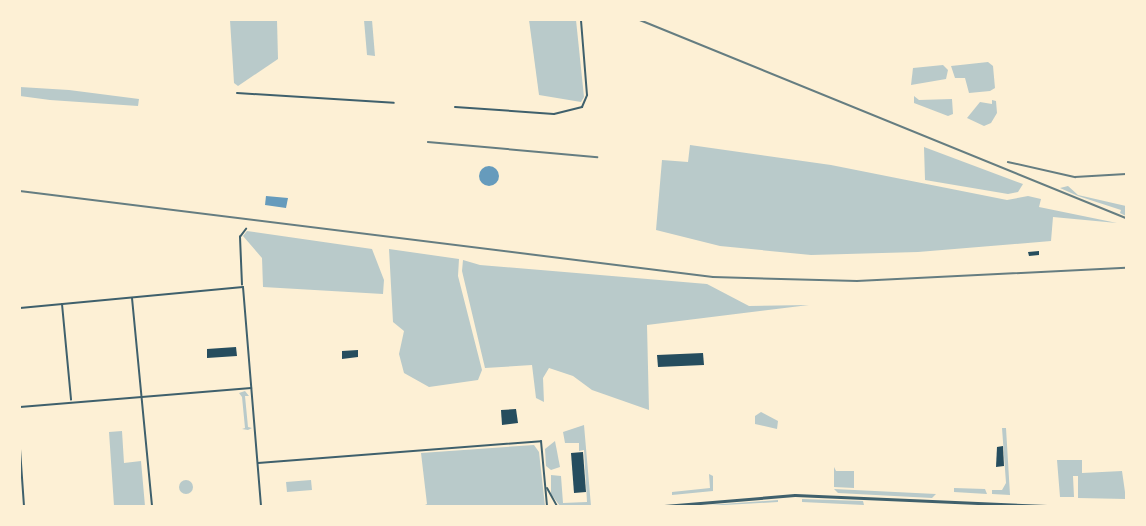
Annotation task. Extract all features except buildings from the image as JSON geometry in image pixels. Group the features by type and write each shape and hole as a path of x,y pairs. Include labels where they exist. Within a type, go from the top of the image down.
{"street":[{"path":"455,107 554,114 582,106 587,95 581,20"},
{"path":"237,93 394,103"},
{"path":"20,308 243,287 261,507"},
{"path":"132,298 152,507"},
{"path":"62,304 71,402"},
{"path":"20,406 251,388"},
{"path":"258,463 541,441 547,507"},
{"path":"20,448 24,507"},
{"path":"545,480 556,506"},
{"path":"664,507 795,495 1047,507"}],"lane":[{"path":"243,287 240,237 246,229"}],"shaded area":[{"path":"230,20 277,20 278,59 238,86 234,83"},
{"path":"364,20 372,20 375,56 367,55"},
{"path":"529,20 576,20 584,97 581,102 539,95"},
{"path":"988,62 993,66 995,88 990,91 969,93 965,78 955,78 951,66"},
{"path":"943,65 948,70 946,79 911,85 913,68"},
{"path":"20,87 69,90 139,99 138,106 50,100 20,96"},
{"path":"914,96 919,100 952,99 953,114 948,116 914,103"},
{"path":"992,100 996,101 997,113 991,123 984,126 967,118 980,102 992,104"},
{"path":"690,145 831,165 1007,200 1028,196 1041,199 1039,207 1117,223 1053,217 1051,241 918,252 811,255 720,246 656,230 662,160 688,162"},
{"path":"924,147 1023,184 1018,192 1008,194 925,180"},
{"path":"1068,186 1078,195 1126,206 1126,216 1120,213 1121,210 1078,196 1060,188"},
{"path":"247,231 372,249 384,280 383,294 263,287 262,258 243,236"},
{"path":"389,249 459,259 458,276 482,370 478,380 429,387 404,373 399,354 404,331 393,322"},
{"path":"463,260 480,265 707,284 749,306 809,305 647,325 649,410 592,390 573,376 549,368 543,378 544,402 536,398 532,365 485,368 462,271"},
{"path":"245,391 249,396 245,396 248,427 252,428 248,430 242,429 245,428 242,397 239,393"},
{"path":"761,412 778,421 777,429 755,424 755,416"},
{"path":"584,425 591,506 560,506 551,494 551,475 561,476 563,503 587,502 584,450 579,451 579,443 565,443 563,432"},
{"path":"1002,428 1006,428 1010,495 992,494 992,490 1002,490 1006,483"},
{"path":"122,431 124,463 141,461 145,506 114,506 109,432"},
{"path":"555,441 560,467 551,470 546,466 545,449"},
{"path":"534,445 539,452 545,506 423,506 427,504 421,453"},
{"path":"1057,460 1082,460 1082,473 1122,471 1126,499 1078,498 1078,476 1073,476 1074,497 1060,497"},
{"path":"834,467 836,471 854,471 854,488 834,487"},
{"path":"709,474 713,476 713,491 672,495 672,492 710,488"},
{"path":"186,480 191,482 193,487 191,492 186,494 181,492 179,487 181,482"},
{"path":"311,480 312,490 287,492 286,482"},
{"path":"954,488 985,489 987,494 954,492"},
{"path":"834,489 936,494 932,498 838,493"},
{"path":"802,499 863,501 864,505 802,502"},
{"path":"778,500 778,502 707,506 709,505"}],"water":[{"path":"489,166 496,169 499,176 496,183 489,186 482,183 479,176 482,169"},
{"path":"266,196 288,198 286,208 265,205"}],"railway":[{"path":"640,20 1126,218"},
{"path":"428,142 597,157"},
{"path":"1008,162 1075,177 1126,174"},
{"path":"20,191 713,277 857,281 1126,268"}]}
